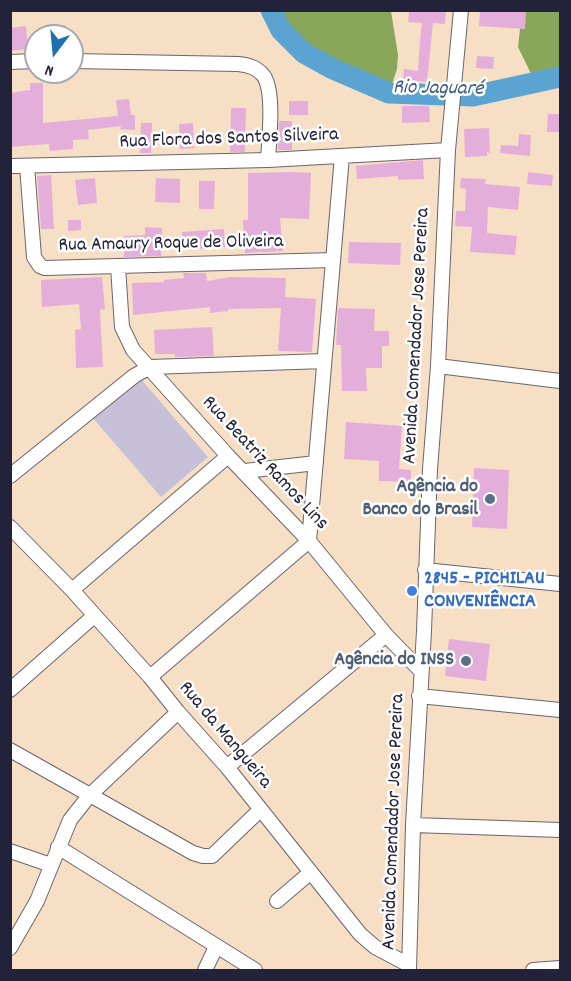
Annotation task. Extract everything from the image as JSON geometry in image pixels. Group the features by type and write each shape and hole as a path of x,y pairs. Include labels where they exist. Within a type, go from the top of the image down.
{"street":[{"name":"Avenida Comendador Jose Pereira","path":"409,968 413,825 430,469 438,366 448,150 461,10"},
{"path":"84,61 238,64 258,69 264,76 269,89 268,160"},
{"name":"Rua Flora dos Santos Silveira","path":"10,166 268,160 448,150"},
{"path":"150,677 309,541 342,156"},
{"name":"Rua Amaury Roque de Oliveira","path":"27,166 34,257 40,266 45,268 333,260"},
{"name":"Rua Beatriz Ramos Lins","path":"118,267 122,327 133,350 228,456 245,471 309,541 386,635 421,671"},
{"path":"10,476 134,376 150,367 324,361"},
{"path":"438,366 561,381"},
{"path":"72,590 228,456"},
{"path":"245,471 316,463"},
{"name":"Rua da Mangueira","path":"10,527 72,590 150,677 227,767 360,934 375,947 409,968"},
{"path":"425,570 561,584"},
{"path":"12,687 94,616"},
{"path":"227,767 386,635"},
{"path":"419,696 561,710"},
{"path":"10,948 37,901 70,820 89,796 178,712"},
{"path":"10,750 89,796 193,853 203,856 212,856 260,810"},
{"path":"413,825 561,830"},
{"path":"58,848 255,970"},
{"path":"10,851 51,865"},
{"path":"277,901 311,872"},
{"path":"205,970 216,947"},
{"path":"533,970 561,968"}],"shaded area":[{"path":"139,377 208,457 161,497 92,417"}],"green space":[{"path":"271,11 391,11 398,55 397,69 389,93 331,68 304,52 282,31"},
{"path":"522,11 560,11 560,88 538,88 518,47"}],"building":[{"path":"409,10 446,10 445,24 433,23 427,82 403,79 404,69 418,71 422,23 408,22"},
{"path":"480,10 526,10 525,29 479,26"},
{"path":"24,26 24,49 10,51 10,28"},
{"path":"477,56 494,57 493,69 476,68"},
{"path":"30,84 43,84 43,123 118,116 116,100 129,99 131,115 135,115 135,130 120,129 121,126 88,130 89,139 73,140 73,149 50,151 49,144 10,147 10,93 30,90"},
{"path":"289,101 308,101 308,115 289,115"},
{"path":"402,106 429,106 430,122 402,123"},
{"path":"231,108 246,108 245,152 230,152"},
{"path":"548,114 561,114 561,132 547,132"},
{"path":"279,121 292,121 292,150 278,150"},
{"path":"141,123 152,123 151,153 140,153"},
{"path":"193,123 194,148 180,149 179,124"},
{"path":"489,128 490,153 487,152 487,156 465,157 464,129"},
{"path":"519,134 531,135 530,156 500,153 501,145 518,146"},
{"path":"423,160 424,179 398,180 398,176 357,179 356,166"},
{"path":"528,172 553,175 552,186 527,184"},
{"path":"248,173 311,173 309,219 280,218 283,251 245,253 243,220 248,220"},
{"path":"51,175 54,229 41,229 37,176"},
{"path":"95,178 97,203 78,205 75,180"},
{"path":"156,178 180,179 180,203 155,202"},
{"path":"461,178 486,179 485,184 520,187 518,210 488,207 487,233 517,236 515,255 470,252 472,227 455,226 456,211 465,211 466,189 460,188"},
{"path":"199,181 215,181 214,209 199,209"},
{"path":"68,220 81,220 81,230 68,231"},
{"path":"145,227 162,228 161,256 124,257 124,236 145,235"},
{"path":"224,229 225,247 183,250 182,232"},
{"path":"349,242 401,243 400,265 348,263"},
{"path":"183,273 206,273 207,281 230,277 286,278 285,297 316,299 312,352 278,351 281,308 228,309 228,311 210,313 210,307 133,315 132,283 164,282 164,280 184,278"},
{"path":"102,277 105,309 100,310 103,367 76,368 75,330 81,329 79,304 42,307 41,280"},
{"path":"338,308 375,309 374,331 389,331 389,346 382,346 382,368 366,368 367,391 342,391 341,345 336,345"},
{"path":"212,327 214,356 175,357 175,354 155,354 154,330"},
{"path":"346,422 402,426 399,469 411,470 411,482 379,481 379,461 344,459"},
{"name":"Agência do Banco do Brasil","path":"474,468 509,470 507,529 472,527"},
{"name":"Agência do INSS","path":"449,639 490,644 486,681 445,676"}],"waterway":[{"name":"Rio Jaguaré","path":"271,10 281,30 304,53 331,68 389,93 473,96 560,77"}],"place":[{"name":"Agência do Banco do Brasil","path":"490,499"},
{"name":"2845 - PICHILAU CONVENIÊNCIA","path":"412,591"},
{"name":"Agência do INSS","path":"466,661"}]}
